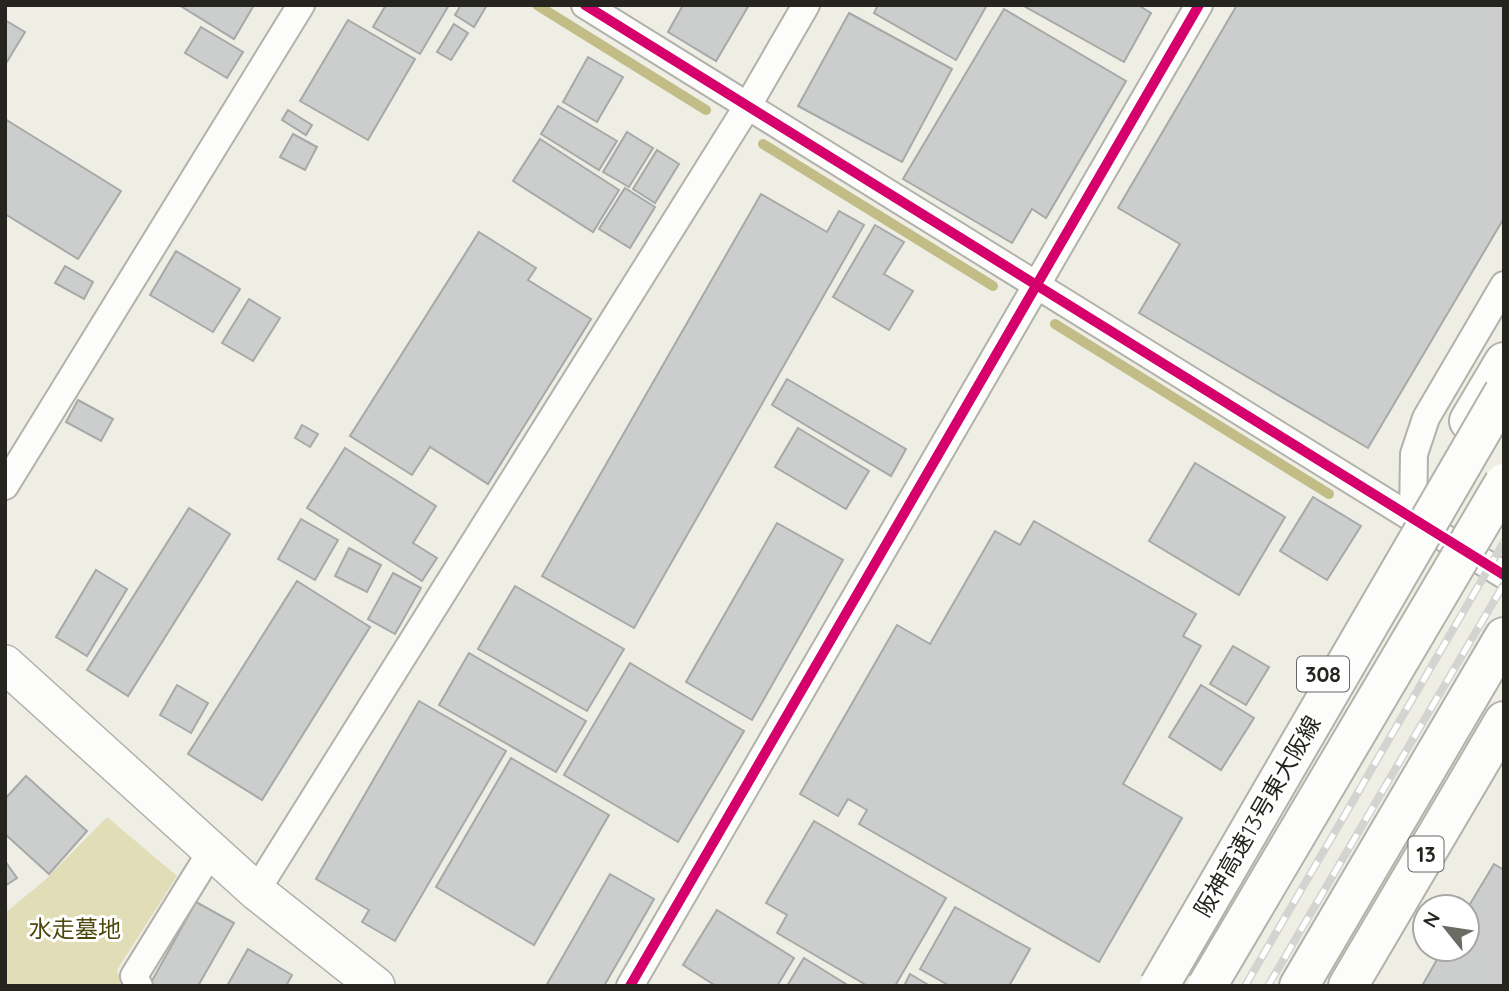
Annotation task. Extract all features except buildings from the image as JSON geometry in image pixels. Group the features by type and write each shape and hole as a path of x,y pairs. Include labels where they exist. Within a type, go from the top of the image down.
{"highway":[{"name":"308","path":"1141,986 1504,362"},
{"name":"阪神高速13号東大阪線","path":"1159,986 1504,392"},
{"path":"1207,986 1504,482"},
{"path":"1299,986 1504,636"},
{"name":"13","path":"1348,986 1504,721"},
{"path":"1367,986 1504,751"}],"street":[{"path":"5,486 301,5"},
{"path":"585,5 1504,575"},
{"path":"256,891 747,107 806,5"},
{"path":"630,986 1199,5"},
{"path":"1413,517 1414,454 1426,418 1504,285"},
{"path":"5,664 256,891 376,986"},
{"path":"139,986 134,976 212,850"}],"green space":[{"name":"水走墓地","path":"107,817 177,876 117,970 123,986 5,986 5,913 45,880"}],"waterway":[{"path":"537,5 706,110"},
{"path":"763,144 993,286"},
{"path":"1055,324 1329,494"}],"railway":[{"path":"1245,986 1504,542"},
{"path":"1268,986 1504,584"}],"cycle path":[{"path":"585,5 1504,575"},
{"path":"630,986 1199,5"}]}
